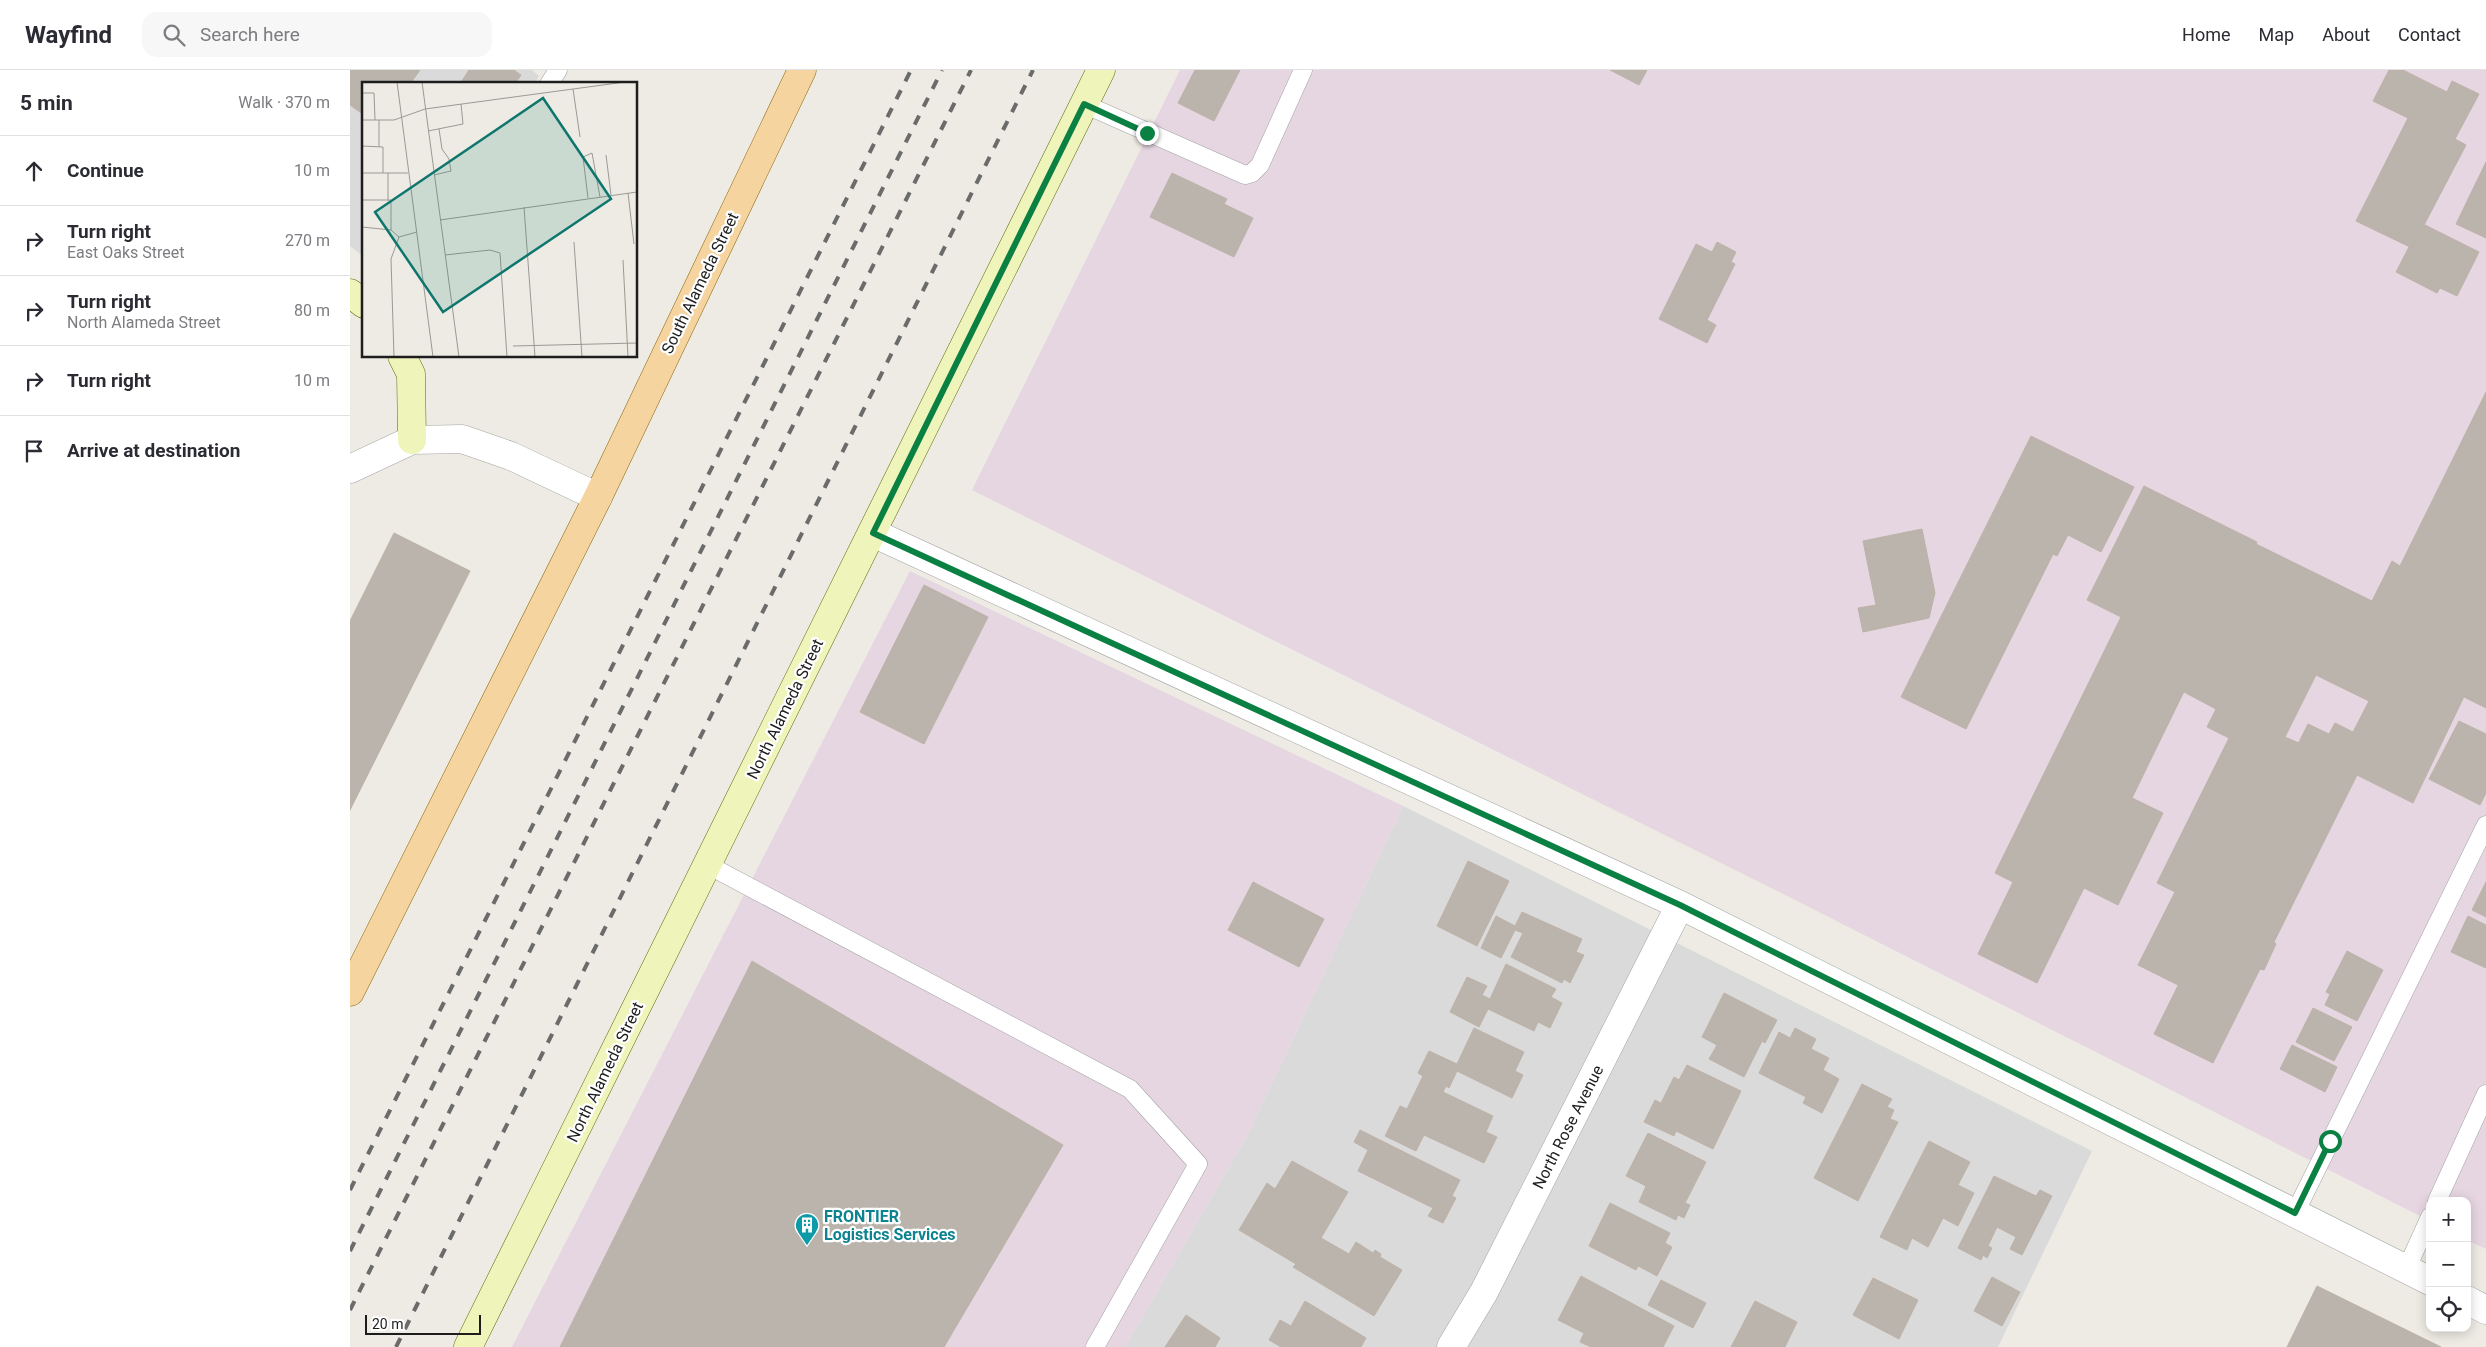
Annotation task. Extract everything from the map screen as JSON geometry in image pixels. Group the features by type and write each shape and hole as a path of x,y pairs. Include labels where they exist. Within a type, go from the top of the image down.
{"main road":[{"name":"South Alameda Street","path":"598,497 802,70"},
{"path":"350,992 598,497"}],"street":[{"name":"North Alameda Street","path":"468,1347 1101,70"},
{"path":"350,293 362,302"},
{"path":"403,358 411,374 412,440"},
{"path":"350,469 412,440 462,439 511,456 598,497"},
{"path":"873,533 1680,905 2418,1275"},
{"name":"North Rose Avenue","path":"1451,1347 1484,1292 1680,905"},
{"path":"2471,1302 2486,1310"}],"lane":[{"path":"550,82 558,70"},
{"path":"1084,104 1245,175 1252,173 1260,165 1303,70"},
{"path":"2295,1213 2486,825"},
{"path":"708,865 1130,1090 1198,1164 1095,1347"},
{"path":"2439,1197 2486,1094"},
{"path":"2418,1275 2426,1236"}],"shaded area":[{"path":"350,70 532,70 539,76 535,82 362,82 362,255 350,246"},
{"path":"1180,70 2486,70 2486,1249 2471,1242 2471,1197 2426,1197 2426,1219 1789,897 972,490"},
{"path":"910,571 1403,806 1247,1136 1125,1347 512,1347"},
{"path":"1403,806 2092,1151 1998,1347 1125,1347 1247,1136"}],"building":[{"path":"350,70 420,70 411,82 362,82 362,114 350,105"},
{"path":"469,70 514,70 521,75 516,82 461,82"},
{"path":"1195,70 1240,70 1214,121 1178,103"},
{"path":"1610,70 1647,70 1639,85"},
{"path":"2389,70 2403,70 2447,92 2452,81 2479,94 2455,139 2466,145 2412,248 2356,221 2408,118 2373,101"},
{"path":"2486,162 2486,238 2456,224"},
{"path":"1172,173 1227,199 1224,204 1253,218 1234,257 1150,217"},
{"path":"2425,225 2479,252 2457,296 2440,288 2437,293 2396,272 2409,247 2412,248"},
{"path":"1717,242 1736,252 1731,262 1735,264 1707,320 1716,325 1707,343 1659,319 1696,244 1712,252"},
{"path":"2486,392 2486,661 2372,601 2392,561 2400,566"},
{"path":"2031,436 2134,487 2101,552 2068,535 2057,556 2053,554 1966,729 1901,697"},
{"path":"2144,486 2257,542 2132,798 2084,888 2037,983 1978,954 2013,882 1995,873 2121,617 2087,600"},
{"path":"1922,529 1935,593 1929,618 1863,632 1858,608 1876,605 1863,541"},
{"path":"394,533 470,571 350,810 350,621"},
{"path":"2256,544 2372,601 2330,682 2316,675 2285,737 2299,743 2178,985 2138,965 2175,892 2157,883 2229,738 2207,727 2216,709 2184,692"},
{"path":"924,585 988,617 924,744 860,712"},
{"path":"2372,601 2482,659 2413,803 2357,775 2274,942 2276,944 2264,970 2260,969 2213,1063 2154,1034 2308,724 2329,734 2335,723 2353,732 2369,701 2330,682"},
{"path":"2482,659 2486,661 2486,708 2464,697"},
{"path":"2459,721 2486,734 2486,793 2480,805 2429,779"},
{"path":"2132,798 2163,813 2118,905 2084,888"},
{"path":"1468,861 1509,881 1477,946 1437,926"},
{"path":"1253,882 1324,919 1299,967 1228,930"},
{"path":"2486,882 2486,917 2472,910"},
{"path":"1522,912 1582,939 1576,952 1584,955 1570,983 1564,979 1562,983 1511,957 1523,933 1515,930 1501,958 1481,948 1496,916 1515,926"},
{"path":"2468,916 2486,925 2486,968 2451,952"},
{"path":"2347,951 2383,970 2357,1021 2325,1005 2330,994 2326,992"},
{"name":"FRONTIER Logistics Services","path":"752,961 1063,1145 944,1347 560,1347"},
{"path":"1506,964 1556,989 1551,997 1562,1003 1550,1028 1538,1022 1534,1031 1488,1009 1479,1027 1450,1012 1467,977 1487,986 1482,995 1490,999"},
{"path":"1724,993 1777,1020 1765,1043 1762,1041 1744,1077 1709,1059 1717,1045 1702,1037"},
{"path":"2313,1008 2352,1027 2334,1061 2296,1042"},
{"path":"1474,1028 1524,1052 1515,1071 1523,1075 1512,1098 1457,1071 1449,1088 1446,1086 1443,1092 1493,1116 1486,1132 1497,1137 1484,1163 1424,1135 1416,1151 1385,1136 1400,1106 1407,1109 1423,1076 1418,1073 1429,1051 1457,1064"},
{"path":"1795,1028 1816,1039 1811,1049 1829,1058 1823,1070 1839,1079 1822,1113 1803,1103 1806,1097 1759,1073 1779,1032 1790,1038"},
{"path":"2292,1045 2337,1067 2325,1092 2280,1069"},
{"path":"1687,1065 1741,1091 1713,1149 1676,1131 1674,1136 1644,1122 1655,1100 1661,1103 1674,1077 1679,1080"},
{"path":"1862,1084 1892,1099 1887,1107 1894,1110 1890,1119 1898,1122 1858,1201 1814,1178"},
{"path":"1360,1130 1460,1180 1452,1196 1456,1198 1443,1223 1428,1216 1433,1208 1358,1171 1368,1150 1354,1142"},
{"path":"1648,1133 1706,1162 1685,1203 1690,1205 1684,1218 1678,1215 1676,1220 1639,1202 1646,1186 1626,1176"},
{"path":"1929,1141 1970,1162 1958,1185 1974,1193 1958,1226 1943,1218 1928,1247 1912,1238 1907,1250 1880,1237"},
{"path":"1292,1161 1348,1192 1321,1238 1349,1254 1356,1242 1373,1253 1375,1250 1381,1254 1380,1257 1402,1270 1374,1316 1293,1267 1296,1264 1239,1230 1267,1183 1275,1189"},
{"path":"1994,1176 2036,1196 2040,1190 2052,1196 2022,1255 2010,1249 2016,1237 1997,1227 1988,1246 1992,1248 1987,1258 1983,1255 1981,1260 1958,1248"},
{"path":"1610,1203 1670,1233 1665,1243 1672,1247 1657,1276 1638,1266 1636,1270 1589,1246"},
{"path":"1581,1276 1674,1326 1663,1347 1591,1347 1580,1342 1584,1333 1558,1320"},
{"path":"1992,1277 2020,1292 2002,1326 1974,1311"},
{"path":"1873,1278 1918,1300 1899,1339 1853,1315"},
{"path":"1661,1280 1706,1303 1693,1328 1648,1305"},
{"path":"2317,1286 2441,1347 2287,1347"},
{"path":"1305,1301 1366,1338 1361,1347 1281,1347 1269,1340 1280,1320 1291,1326"},
{"path":"1755,1301 1797,1322 1785,1347 1731,1347"},
{"path":"1186,1315 1220,1338 1215,1347 1165,1347"}],"railway":[{"path":"350,1190 911,70"},
{"path":"350,1251 942,70"},
{"path":"350,1310 971,70"},
{"path":"396,1347 1033,70"}],"place":[{"name":"FRONTIER Logistics Services","path":"807,1246"}],"route":[{"path":"1147,133 1084,104 873,533 1680,905 2295,1213 2330,1141"}]}
